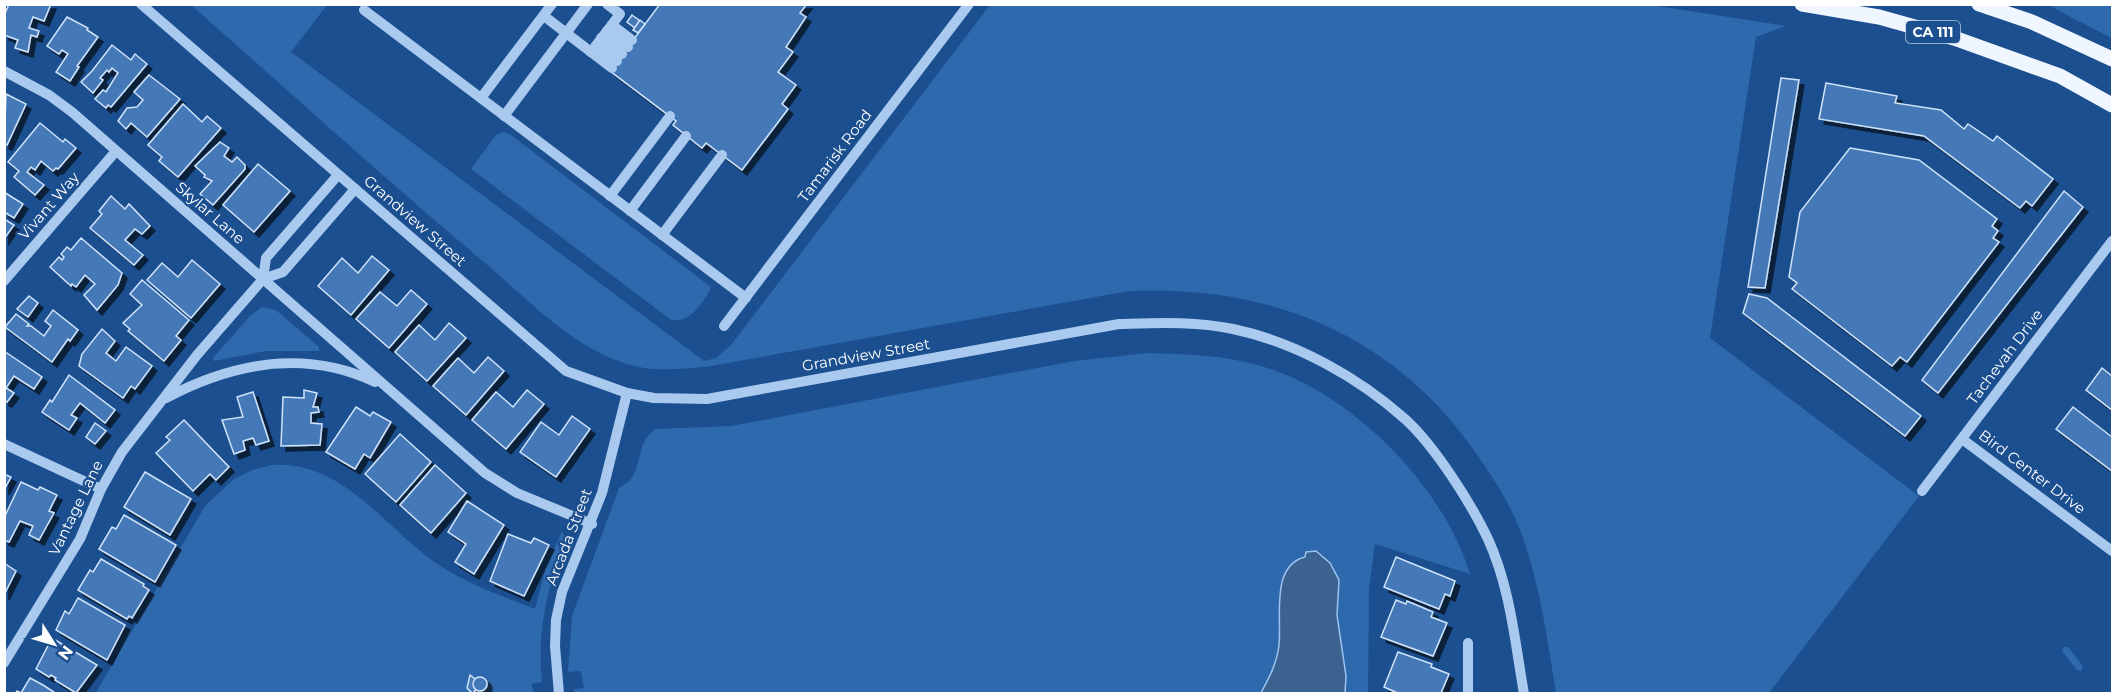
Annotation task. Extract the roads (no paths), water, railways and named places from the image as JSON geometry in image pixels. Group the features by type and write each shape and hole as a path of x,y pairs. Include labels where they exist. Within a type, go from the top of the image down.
{"main road":[{"name":"CA 111","path":"1802,4 1880,17 1954,38 2060,76 2112,105"},
{"path":"1979,4 2032,22 2112,59"}],"street":[{"name":"Grandview Street","path":"141,4 566,371 627,393 654,398 706,399 1119,324 1173,322 1233,329 1294,348 1353,379 1406,420 1450,473 1488,538 1506,592 1524,693"},
{"path":"481,98 552,4"},
{"path":"504,116 588,4"},
{"path":"601,38 620,14 608,4"},
{"name":"Tamarisk Road","path":"724,326 969,4"},
{"path":"363,10 746,298"},
{"path":"544,16 566,33 601,38 622,54"},
{"path":"601,38 622,54"},
{"path":"601,38 622,54"},
{"name":"Skylar Lane","path":"4,71 49,95 500,483 592,524"},
{"path":"610,196 670,116"},
{"path":"630,211 686,136"},
{"name":"Vivant Way","path":"4,280 116,151"},
{"path":"662,234 722,155"},
{"name":"Vantage Lane","path":"263,279 266,258 339,175"},
{"name":"Vantage Lane","path":"5,662 80,539 101,489 122,452 197,354 263,279 283,272 355,189"},
{"name":"Tachevah Drive","path":"1922,490 2112,241"},
{"name":"Vantage Lane","path":"161,401 192,385 263,363"},
{"name":"Skylar Lane","path":"263,363 296,363 332,368 365,377 389,389"},
{"name":"Arcada Street","path":"559,693 555,646 556,620 569,572 592,524 602,493 627,393"},
{"name":"Bird Center Drive","path":"1962,439 2112,551"},
{"path":"4,444 101,489"},
{"path":"1468,643 1468,693"}]}
